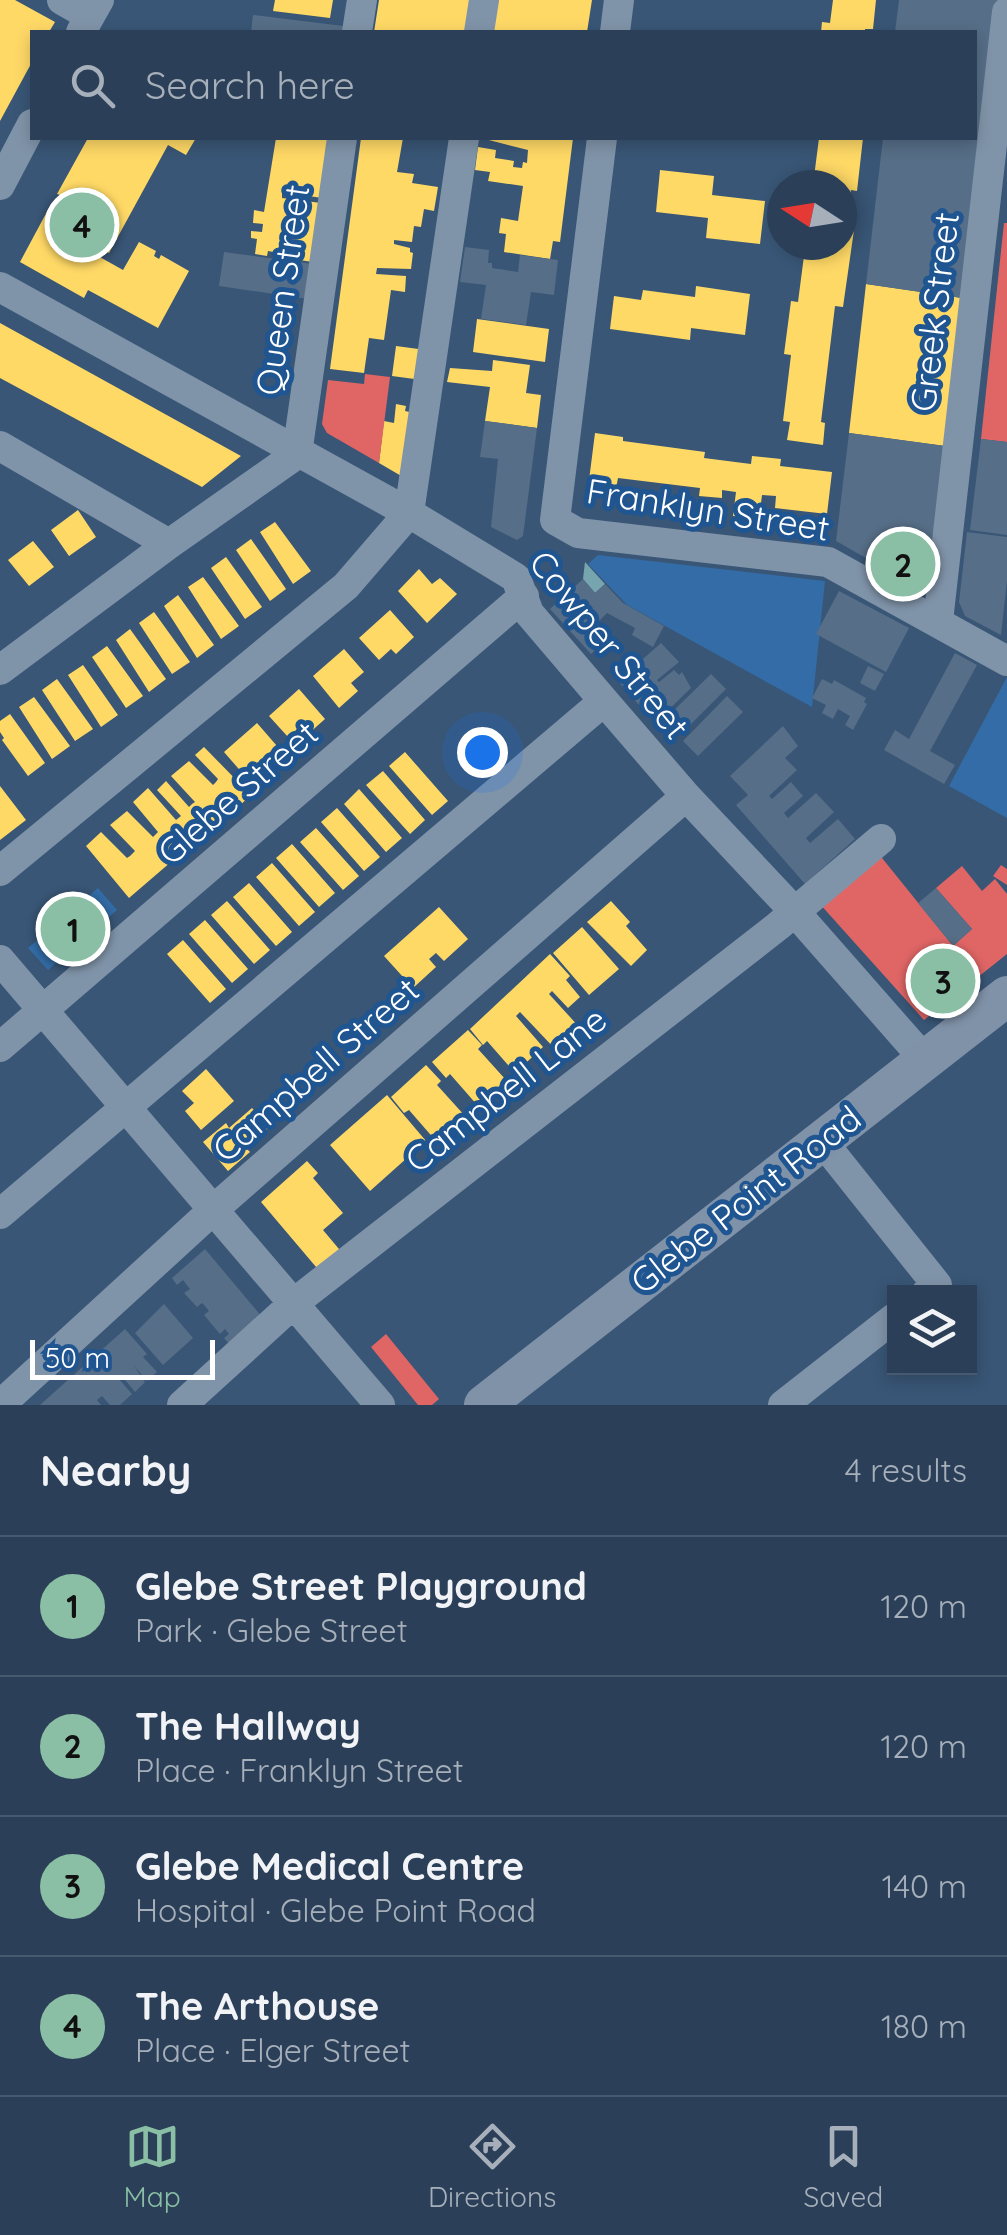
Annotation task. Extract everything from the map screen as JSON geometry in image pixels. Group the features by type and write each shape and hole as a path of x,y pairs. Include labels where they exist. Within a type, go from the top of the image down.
{"main road":[{"name":"Glebe Point Road","path":"484,1405 1007,996"}],"street":[{"path":"62,0 90,16"},
{"path":"358,30 362,0"},
{"path":"479,30 484,0"},
{"path":"615,30 619,0"},
{"name":"Greek Street","path":"938,620 1007,12"},
{"path":"0,185 30,128"},
{"name":"Queen Street","path":"298,454 342,140"},
{"path":"0,870 346,586 409,513 464,140"},
{"name":"Franklyn Street","path":"602,140 556,520 578,533 828,562 1007,660"},
{"name":"Cowper Street","path":"0,287 409,513 516,578 529,613 686,796 926,1060"},
{"path":"0,446 170,544"},
{"path":"0,670 298,454"},
{"name":"Glebe Street","path":"0,1046 524,596"},
{"path":"0,1214 604,700"},
{"name":"Campbell Street","path":"0,1404 213,1210 686,796"},
{"name":"Campbell Lane","path":"182,1405 294,1304 795,912 880,840"},
{"path":"0,960 380,1405"},
{"path":"822,1141 937,1285"},
{"path":"783,1405 887,1323"}],"shaded area":[{"path":"598,555 825,581 812,707 627,605 588,564"},
{"path":"1007,677 1007,818 949,786"},
{"path":"98,888 117,910 48,970 28,948"}],"building: Homes":[{"path":"0,0 15,0 55,22 50,30 30,30 30,66 0,121"},
{"path":"275,0 333,0 330,18 273,11"},
{"path":"379,0 470,0 466,30 374,30"},
{"path":"498,0 592,0 587,30 493,30"},
{"path":"833,0 876,0 873,29 821,30 822,22 830,23"},
{"path":"87,140 195,140 186,155 168,145 109,253 102,249 98,256 123,270 139,242 156,251 154,256 159,259 161,255 189,271 158,328 88,290 84,298 20,262 50,206 53,208 60,195 57,194"},
{"path":"276,140 329,140 322,198 282,192 282,198 321,203 313,262 279,257 279,253 268,251 267,256 255,254 257,239 251,238 251,231 262,232 263,224 253,223 254,210 264,212"},
{"path":"361,140 403,140 397,172 414,174 412,183 438,187 434,211 424,209 421,227 414,226 412,242 394,240 394,244 410,248 413,253 411,269 377,268 376,274 406,276 405,292 391,290 384,340 369,338 364,373 330,369"},
{"path":"489,140 573,140 560,242 553,241 550,259 504,252 506,234 499,233 501,218 518,221 523,186 488,181 490,172 475,170 478,147 496,150 495,158 514,161 513,167 522,168 523,162 527,163 528,150"},
{"path":"819,140 863,140 857,191 857,170 815,170"},
{"path":"660,170 714,176 712,195 765,201 760,244 706,238 708,218 656,212"},
{"path":"803,260 850,260 843,307 835,306 821,422 825,423 823,445 787,440 790,422 783,421 791,355 784,354 791,301 798,302"},
{"path":"866,284 962,298 945,446 849,433"},
{"path":"696,286 750,294 745,335 691,328 690,340 610,329 614,296 641,300 643,290 695,297"},
{"path":"477,319 549,329 545,362 473,352"},
{"path":"0,323 241,456 202,487 0,378"},
{"path":"396,346 426,350 422,380 392,376"},
{"path":"493,360 530,365 526,393 541,395 537,428 485,421 490,387 447,382 450,368 492,371"},
{"path":"396,404 414,413 403,477 379,463 384,421 394,423"},
{"path":"595,433 623,437 623,441 705,452 704,458 751,464 752,456 781,459 780,466 832,472 827,514 775,508 776,496 762,495 759,519 733,516 736,492 722,490 722,498 699,496 700,488 618,478 614,499 587,496"},
{"path":"78,510 96,537 69,556 51,530"},
{"path":"275,522 311,571 293,584 260,532"},
{"path":"251,539 286,589 270,601 236,550"},
{"path":"33,541 54,567 29,586 8,560"},
{"path":"226,557 262,607 245,619 211,568"},
{"path":"419,569 432,584 440,578 457,594 427,623 398,591"},
{"path":"203,577 239,626 221,639 188,587"},
{"path":"178,595 214,645 197,658 164,606"},
{"path":"390,610 414,637 396,654 391,649 379,660 359,638"},
{"path":"154,612 190,662 172,674 139,623"},
{"path":"130,629 166,679 149,692 116,640"},
{"path":"107,646 143,696 126,708 92,657"},
{"path":"344,649 364,672 351,683 358,691 339,708 313,676"},
{"path":"83,665 118,715 101,727 68,675"},
{"path":"57,679 93,729 75,741 42,690"},
{"path":"299,689 325,719 307,735 300,727 288,737 269,716"},
{"path":"34,697 70,746 52,759 19,707"},
{"path":"10,714 45,763 28,776 2,740 0,721"},
{"path":"257,723 277,746 262,759 270,767 251,783 224,752"},
{"path":"204,747 251,795 129,898 86,846 101,832 127,858 130,856 135,851 110,825 127,811 153,837 158,832 133,802 148,788 176,820 181,816 157,790 166,781 189,807 195,802 171,776 189,761 213,785 218,779 195,755"},
{"path":"405,752 448,801 432,815 389,766"},
{"path":"383,771 425,820 410,834 366,785"},
{"path":"0,786 26,820 0,840"},
{"path":"359,789 402,838 386,852 344,804"},
{"path":"337,808 380,857 364,871 321,822"},
{"path":"316,828 359,876 343,890 300,842"},
{"path":"292,844 335,893 319,907 276,858"},
{"path":"272,863 315,912 299,926 256,877"},
{"path":"249,883 292,932 276,946 233,897"},
{"path":"227,901 270,950 254,964 211,915"},
{"path":"611,901 647,950 631,966 587,922"},
{"path":"439,907 468,939 444,961 436,953 429,959 436,967 413,988 384,956"},
{"path":"205,920 248,969 232,983 189,934"},
{"path":"582,927 619,969 589,995 553,953"},
{"path":"183,940 226,989 210,1003 167,954"},
{"path":"550,954 570,976 566,980 580,997 568,1008 552,991 549,994 581,1029 557,1051 520,1012 516,1016 543,1047 515,1073 487,1041 483,1045 470,1029"},
{"path":"468,1030 482,1045 478,1049 506,1080 478,1106 450,1074 446,1078 432,1062"},
{"path":"426,1065 441,1081 437,1085 465,1116 436,1141 409,1110 404,1113 391,1097"},
{"path":"206,1069 234,1101 201,1130 185,1111 194,1103 182,1091"},
{"path":"387,1095 426,1141 370,1191 330,1145"},
{"path":"252,1108 269,1128 228,1171 203,1142 226,1123 229,1128"},
{"path":"307,1161 318,1173 313,1178 343,1213 323,1230 344,1255 322,1274 261,1202"}],"building: Shops":[{"path":"1007,223 1007,442 981,439"},
{"path":"365,374 390,377 379,463 327,433 322,424 328,380 364,384"},
{"path":"878,853 953,946 972,929 936,888 962,866 982,891 995,879 1007,894 1007,954 924,1020 819,903"},
{"path":"1001,865 1007,869 1007,885 993,876"},
{"path":"386,1334 439,1399 432,1405 418,1405 371,1347"}],"building: Public":[{"path":"585,562 605,584 595,593 583,579"}],"building: Other":[{"path":"899,0 998,0 962,298 866,284 883,140 977,140 977,30 895,30"},
{"path":"253,15 343,26 343,30 251,30"},
{"path":"465,247 489,250 488,263 492,263 492,268 518,272 520,255 558,260 554,295 531,292 526,325 481,319 486,285 460,282"},
{"path":"224,252 313,264 308,299 219,286"},
{"path":"485,421 537,428 523,536 517,540 491,527 498,459 480,457"},
{"path":"849,433 945,446 929,586 922,590 836,541"},
{"path":"981,439 1007,442 1007,535 970,530"},
{"path":"967,532 1007,537 1001,635 965,616 959,602"},
{"path":"583,579 595,593 605,584 623,603 664,626 653,647 632,635 635,628 607,613 596,624 594,621 589,625 604,642 591,654 550,609"},
{"path":"839,591 909,628 886,672 816,634"},
{"path":"661,643 679,662 657,680 674,670 679,675 682,672 691,688 655,723 618,681"},
{"path":"955,653 977,665 930,751 955,765 944,784 884,750 895,730 909,739"},
{"path":"868,666 884,674 875,691 860,683"},
{"path":"711,674 726,689 680,735 664,720"},
{"path":"822,679 832,684 834,680 866,698 867,704 853,730 845,725 850,716 838,709 833,719 822,713 826,705 812,698"},
{"path":"727,696 743,712 698,756 683,741"},
{"path":"783,726 798,746 785,758 797,770 769,796 772,799 791,782 803,796 784,813 788,818 816,793 834,812 806,838 810,843 838,819 855,839 805,884 736,805 748,795 730,776"},
{"path":"936,888 972,929 953,946 918,903"},
{"path":"205,1249 263,1318 230,1345 224,1338 229,1334 225,1329 220,1334 204,1315 209,1311 205,1306 202,1303 197,1307 184,1293 190,1289 183,1280 177,1285 172,1278"},
{"path":"164,1304 193,1338 163,1365 135,1333"},
{"path":"125,1329 157,1372 147,1381 134,1366 145,1382 135,1392 122,1376 119,1379 132,1394 120,1405 110,1405 102,1396 97,1400 101,1405 40,1405"}],"place":[{"name":"The Arthouse","path":"82,225"},
{"name":"The Hallway","path":"903,564"},
{"name":"Glebe Street Playground","path":"73,929"},
{"name":"Glebe Medical Centre","path":"943,981"}]}
